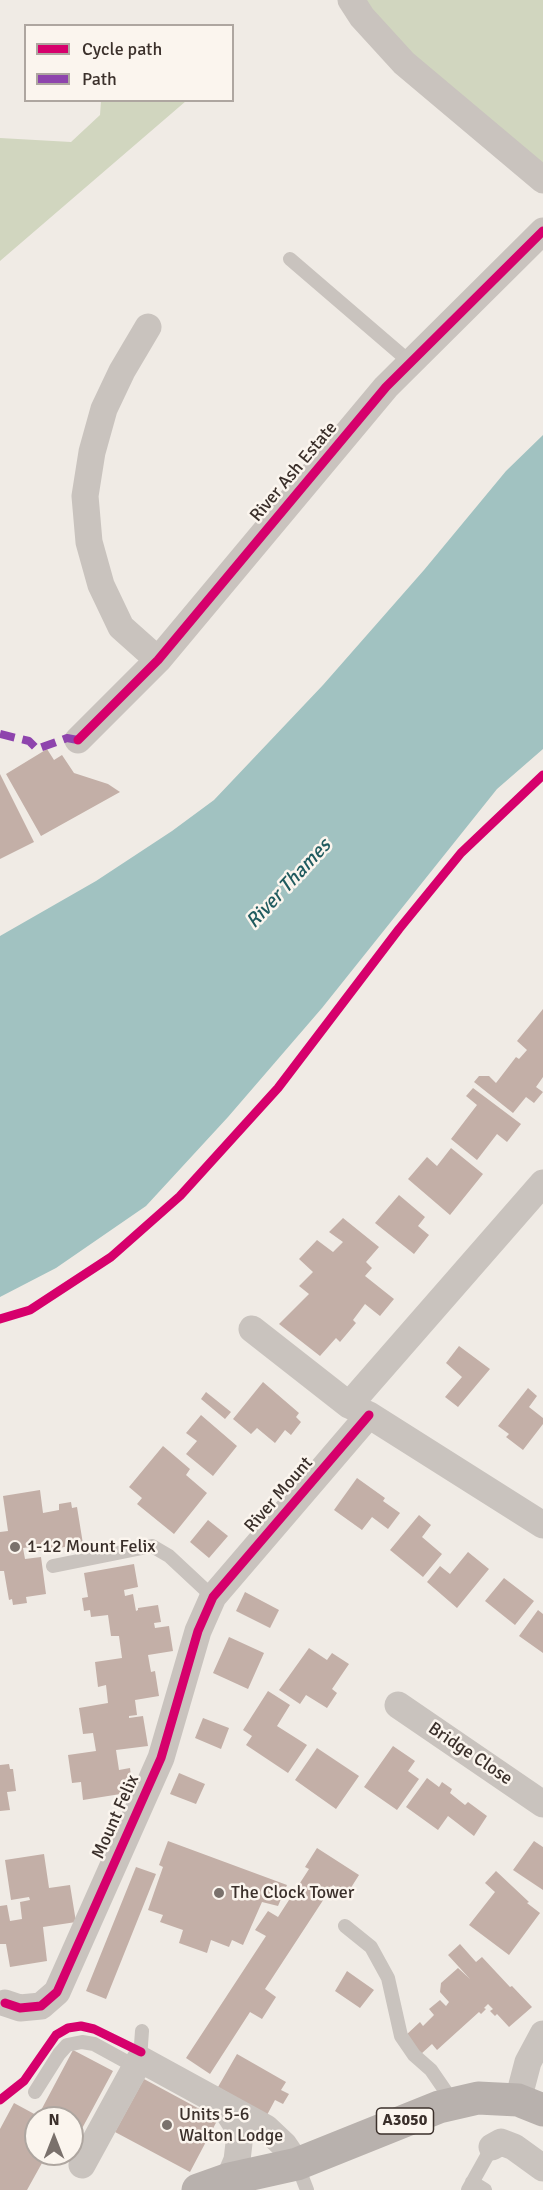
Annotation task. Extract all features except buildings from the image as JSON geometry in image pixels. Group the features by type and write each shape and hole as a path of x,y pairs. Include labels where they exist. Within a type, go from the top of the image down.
{"main road":[{"name":"A3050","path":"198,2190 302,2177 439,2108 454,2104 478,2098 530,2105"}],"street":[{"path":"351,0 362,17 404,63 543,180"},
{"name":"River Ash Estate","path":"78,740 158,660 387,387 543,231"},
{"path":"148,327 122,371 104,409 92,452 85,496 89,542 101,585 121,627 158,660"},
{"name":"River Mount","path":"213,1597 359,1410 543,1184"},
{"path":"252,1329 359,1410 543,1525"},
{"name":"Mount Felix","path":"5,2003 20,2008 41,2006 57,1992 161,1758 198,1631 213,1597"},
{"name":"Bridge Close","path":"398,1705 543,1804"},
{"path":"530,2105 528,2062 543,2034"},
{"path":"84,2161 138,2063 266,2128 284,2145 302,2177"},
{"path":"224,2106 237,2126 239,2143 237,2160 241,2184"},
{"path":"492,2147 501,2142 514,2147 543,2168"}],"lane":[{"path":"290,259 411,363"},
{"path":"53,1566 152,1546 169,1556 213,1597"},
{"path":"345,1926 371,1947 388,1978 401,2036 414,2055 431,2070 454,2104"},
{"path":"35,2092 58,2054 67,2045 82,2042 94,2044 138,2063 141,2031"},
{"path":"485,2190 470,2186 492,2147"}],"green space":[{"path":"351,0 543,0 543,180"},
{"path":"101,102 185,102 0,261 0,138 71,142 100,115"}],"water":[{"name":"River Thames","path":"543,435 543,749 497,789 322,1008 228,1117 146,1206 56,1268 0,1297 0,936 96,881 214,800 323,685 424,570 506,471"}],"marked path":[{"path":"0,734 29,741 37,749 67,738 78,740"}],"cycle path":[{"path":"78,740 158,660 386,387 543,231"},
{"path":"0,1319 30,1310 111,1257 180,1196 278,1088 399,929 461,853 543,775"},
{"path":"5,2003 20,2008 41,2006 57,1992 161,1758 198,1631 213,1597 369,1415"},
{"path":"0,2100 24,2081 56,2035 68,2028 81,2026 94,2029 141,2052"}],"place":[{"name":"1-12 Mount Felix","path":"15,1547"},
{"name":"The Clock Tower","path":"219,1893"},
{"name":"Units 5-6 Walton Lodge","path":"167,2125"}]}
